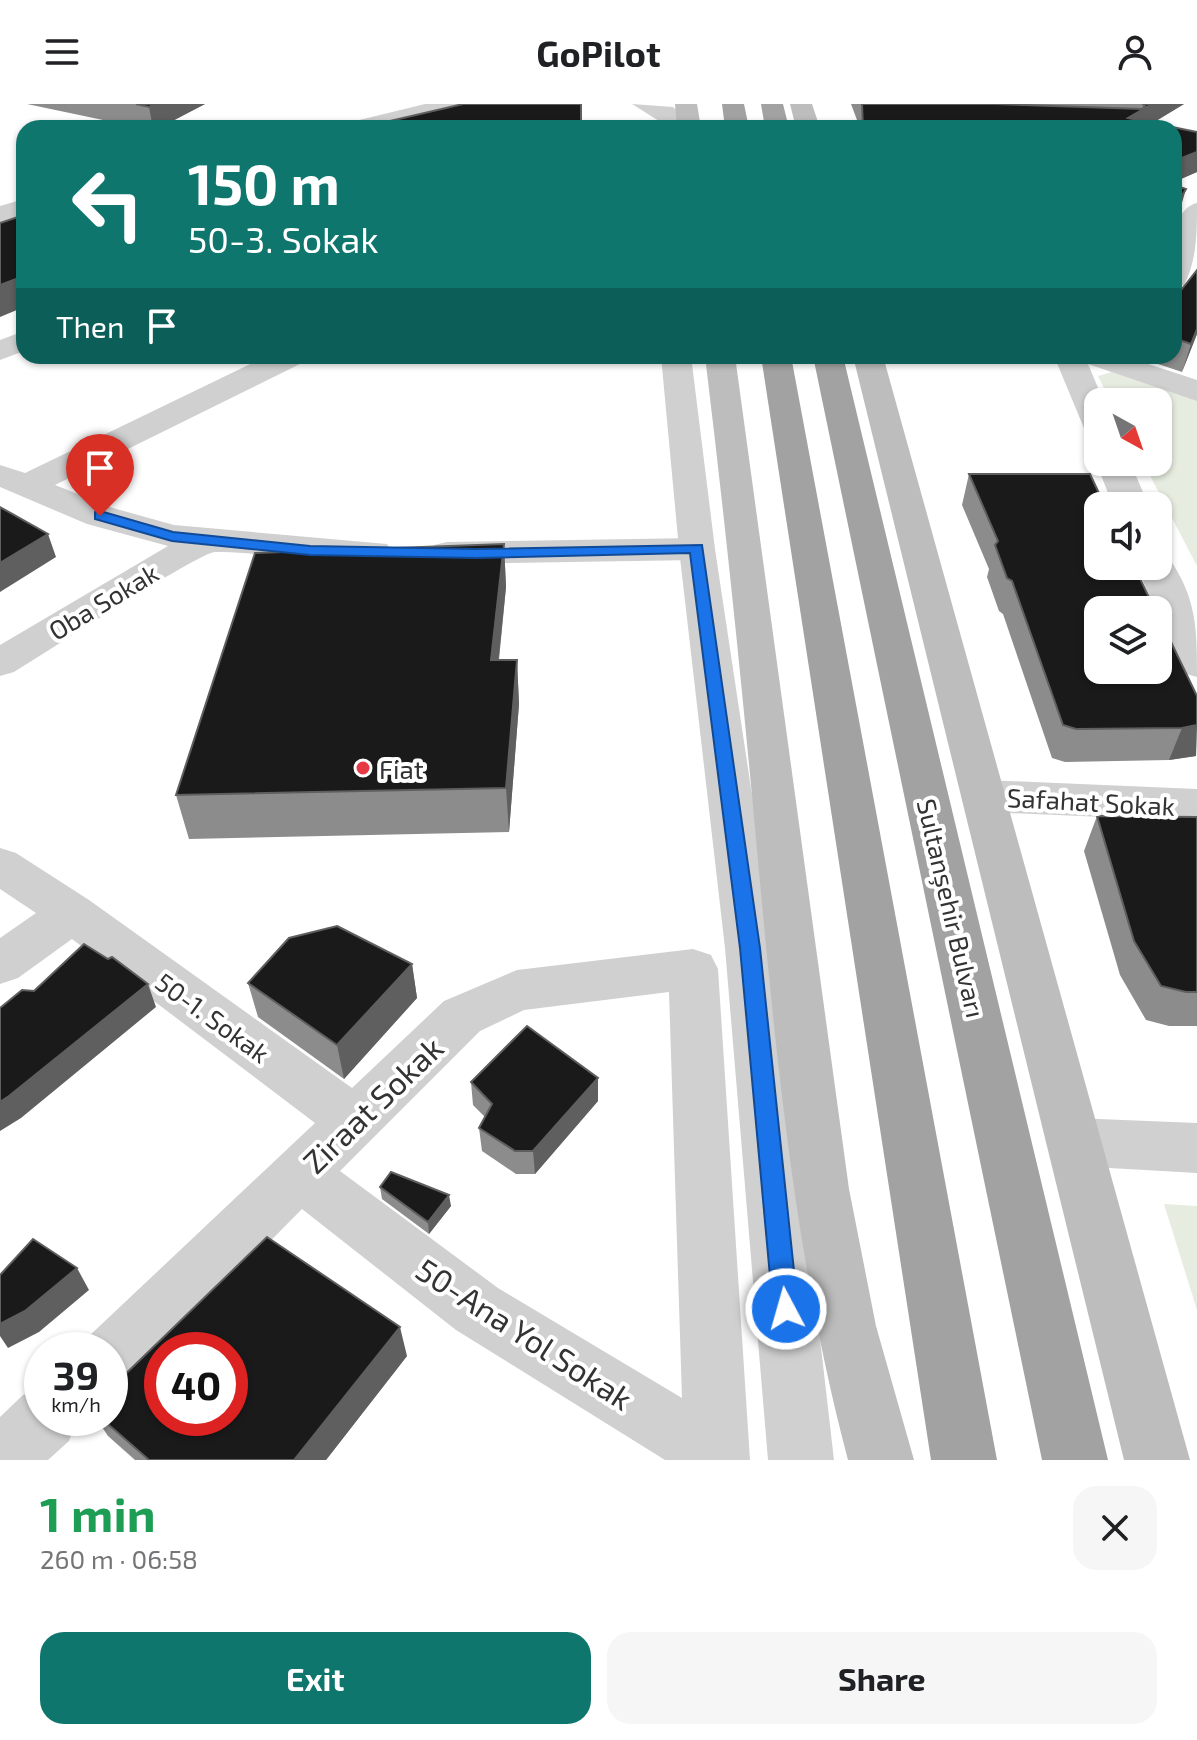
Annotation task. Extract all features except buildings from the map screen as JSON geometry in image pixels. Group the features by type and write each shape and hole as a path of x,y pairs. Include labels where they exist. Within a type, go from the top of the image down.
{"highway":[{"path":"777,364 964,1460"},
{"name":"Sultanşehir Bulvarı","path":"830,364 1075,1460"}],"main road":[{"path":"721,364 747,544 815,1154 860,1393 881,1460"},
{"path":"870,364 1157,1460"}],"street":[{"path":"388,120 453,104"},
{"path":"643,104 676,120"},
{"path":"452,120 476,114"},
{"path":"1182,255 1197,211"},
{"path":"13,480 273,364"},
{"path":"677,364 697,549 750,948 801,1460"},
{"path":"1072,364 1084,392"},
{"path":"1118,364 1197,391"},
{"path":"13,480 100,516 172,536 310,551 408,553 697,549"},
{"name":"Oba Sokak","path":"0,663 206,539"},
{"path":"1162,580 1197,664"},
{"name":"Safahat Sokak","path":"984,796 1197,805"},
{"name":"50-1. Sokak","path":"0,865 72,913 355,1121"},
{"path":"0,964 72,913"},
{"name":"Ziraat Sokak","path":"128,1341 462,1016 517,990 693,969 717,1457"},
{"path":"1074,1142 1197,1148"},
{"name":"50-Ana Yol Sokak","path":"300,1174 477,1309 717,1457"},
{"path":"1,1460 27,1436"}],"shaded area":[{"path":"1112,372 1161,388 1104,388 1098,376"},
{"path":"1172,392 1197,400 1197,566 1172,518 1172,492 1159,492 1150,476 1172,476"},
{"path":"1164,1204 1197,1206 1197,1310"}],"place":[{"name":"Fiat","path":"363,768"}],"route":[{"path":"100,516 172,536 310,551 476,554 697,549 750,948 786,1309"}]}
